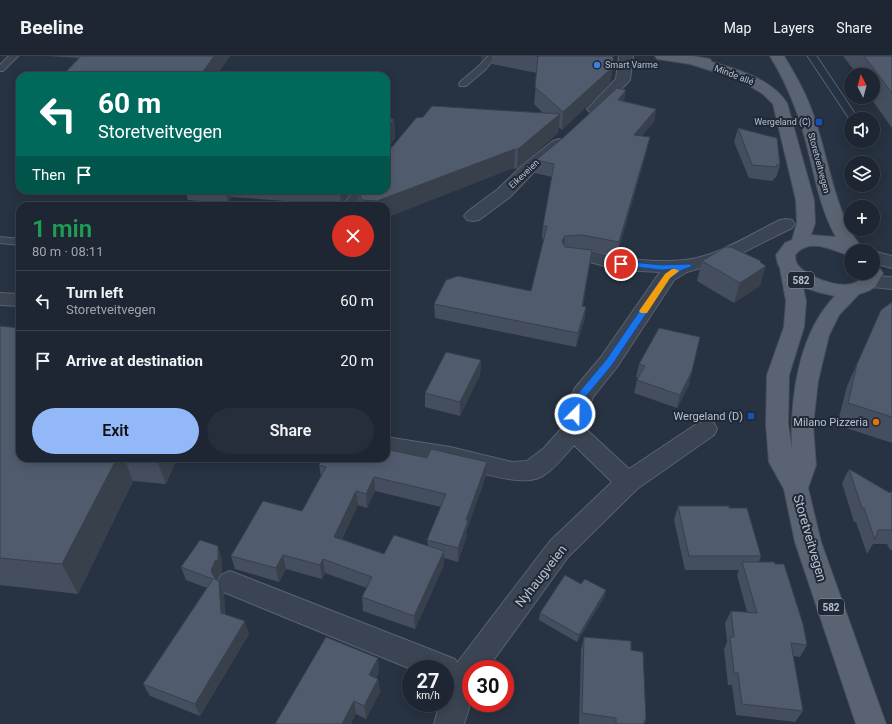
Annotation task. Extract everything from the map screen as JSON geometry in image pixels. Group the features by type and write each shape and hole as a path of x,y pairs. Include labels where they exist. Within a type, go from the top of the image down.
{"main road":[{"name":"Minde allé","path":"662,56 737,65 755,70 774,79 802,104"},
{"name":"Storetveitvegen","path":"777,56 794,85 802,104 809,123 824,184 836,221 842,235 849,244"},
{"name":"Minde allé","path":"691,60 743,76 768,91 780,103 805,200 806,223 800,243"},
{"path":"800,243 820,241 832,242 844,247"},
{"name":"582","path":"800,243 793,246 788,251 786,256 789,269 804,281 815,286 834,290 865,282"},
{"name":"Storetveitvegen","path":"789,269 796,302 794,327 778,375 777,424 781,462 796,488 808,542 871,724"},
{"name":"Storetveitvegen","path":"796,488 804,465 802,425 807,381 819,335 831,312 865,282"}],"street":[{"path":"586,117 623,80 626,56"},
{"name":"Eikeveien","path":"473,216 504,193 529,168 571,132"},
{"path":"354,202 360,194"},
{"path":"628,482 576,432 575,414 583,394 609,362 668,276 680,268 721,256 786,224"},
{"path":"572,255 584,254 621,264 662,267 689,266"},
{"path":"880,259 892,262"},
{"path":"865,282 892,283"},
{"path":"0,299 16,300"},
{"name":"Nyhaugveien","path":"454,669 559,549 628,482 706,429"},
{"path":"390,447 450,456 512,471 533,470 552,454 569,435 576,432"},
{"path":"230,583 421,660"},
{"name":"Nyhaugveien","path":"449,712 449,724"}],"lane":[{"path":"0,69 14,56"},
{"path":"463,84 483,67 492,56"},
{"path":"0,240 16,242"}],"building":[{"path":"81,56 214,56 203,72 66,72"},
{"path":"538,56 613,56 613,67 563,112 535,87"},
{"path":"864,56 892,56 892,93 880,77 880,68 873,68"},
{"path":"617,88 626,90 618,100 656,109 634,135 650,137 619,242 582,235 565,236 562,241 565,247 592,250 582,306 586,307 578,333 434,304 446,280 458,276 531,291 547,226 543,226 554,164 536,160 564,137"},
{"path":"432,106 560,114 518,149 377,201 362,200 360,194 390,194 390,148 416,118 423,117"},
{"path":"738,128 777,138 780,165 777,164 777,167 752,165"},
{"path":"725,247 731,247 761,261 760,262 766,266 740,283 702,261"},
{"path":"892,302 892,417 848,403 857,364 881,310"},
{"path":"0,326 16,328 16,462 115,462 62,564 0,558"},
{"path":"659,328 700,337 692,371 680,395 637,380 645,366 639,364"},
{"path":"446,352 481,360 460,402 425,393"},
{"path":"431,449 487,462 466,520 468,521 458,548 427,540 446,494 374,477 366,494 356,491 334,537 384,554 394,535 444,551 414,616 362,597 372,577 323,559 320,565 283,555 276,568 231,556 263,501 302,511 326,467 319,465 320,462 390,462 390,450 427,458"},
{"path":"849,469 890,493 892,491 892,530 878,530 875,540 864,508 862,508"},
{"path":"678,506 729,506 729,508 747,508 761,556 689,556"},
{"path":"200,540 218,546 218,560 215,561 211,571 215,579 219,581 221,613 245,621 195,704 143,684 213,579 181,567"},
{"path":"742,562 774,562 775,564 784,564 803,624 807,645 791,643 803,711 742,704 738,673 734,673 730,637 734,637 731,611 757,613"},
{"path":"565,575 581,584 585,579 606,590 579,635 540,613"},
{"path":"326,637 378,658 369,675 378,679 364,706 354,701 342,724 275,724"},
{"path":"584,637 631,641 631,650 643,652 646,721 644,720 644,724 616,724 616,718 582,713"}],"tram line":[{"path":"807,56 844,112"},
{"path":"817,56 854,112"}],"slow traffic":[{"path":"644,311 668,276 675,271"}],"place":[{"name":"Smart Varme","path":"597,65"},
{"name":"Wergeland (C)","path":"819,122"},
{"name":"Wergeland (D)","path":"751,416"},
{"name":"Milano Pizzeria","path":"876,422"}],"route":[{"path":"575,414 583,394 609,362 668,276 680,268 689,266 662,267 621,264"}]}
